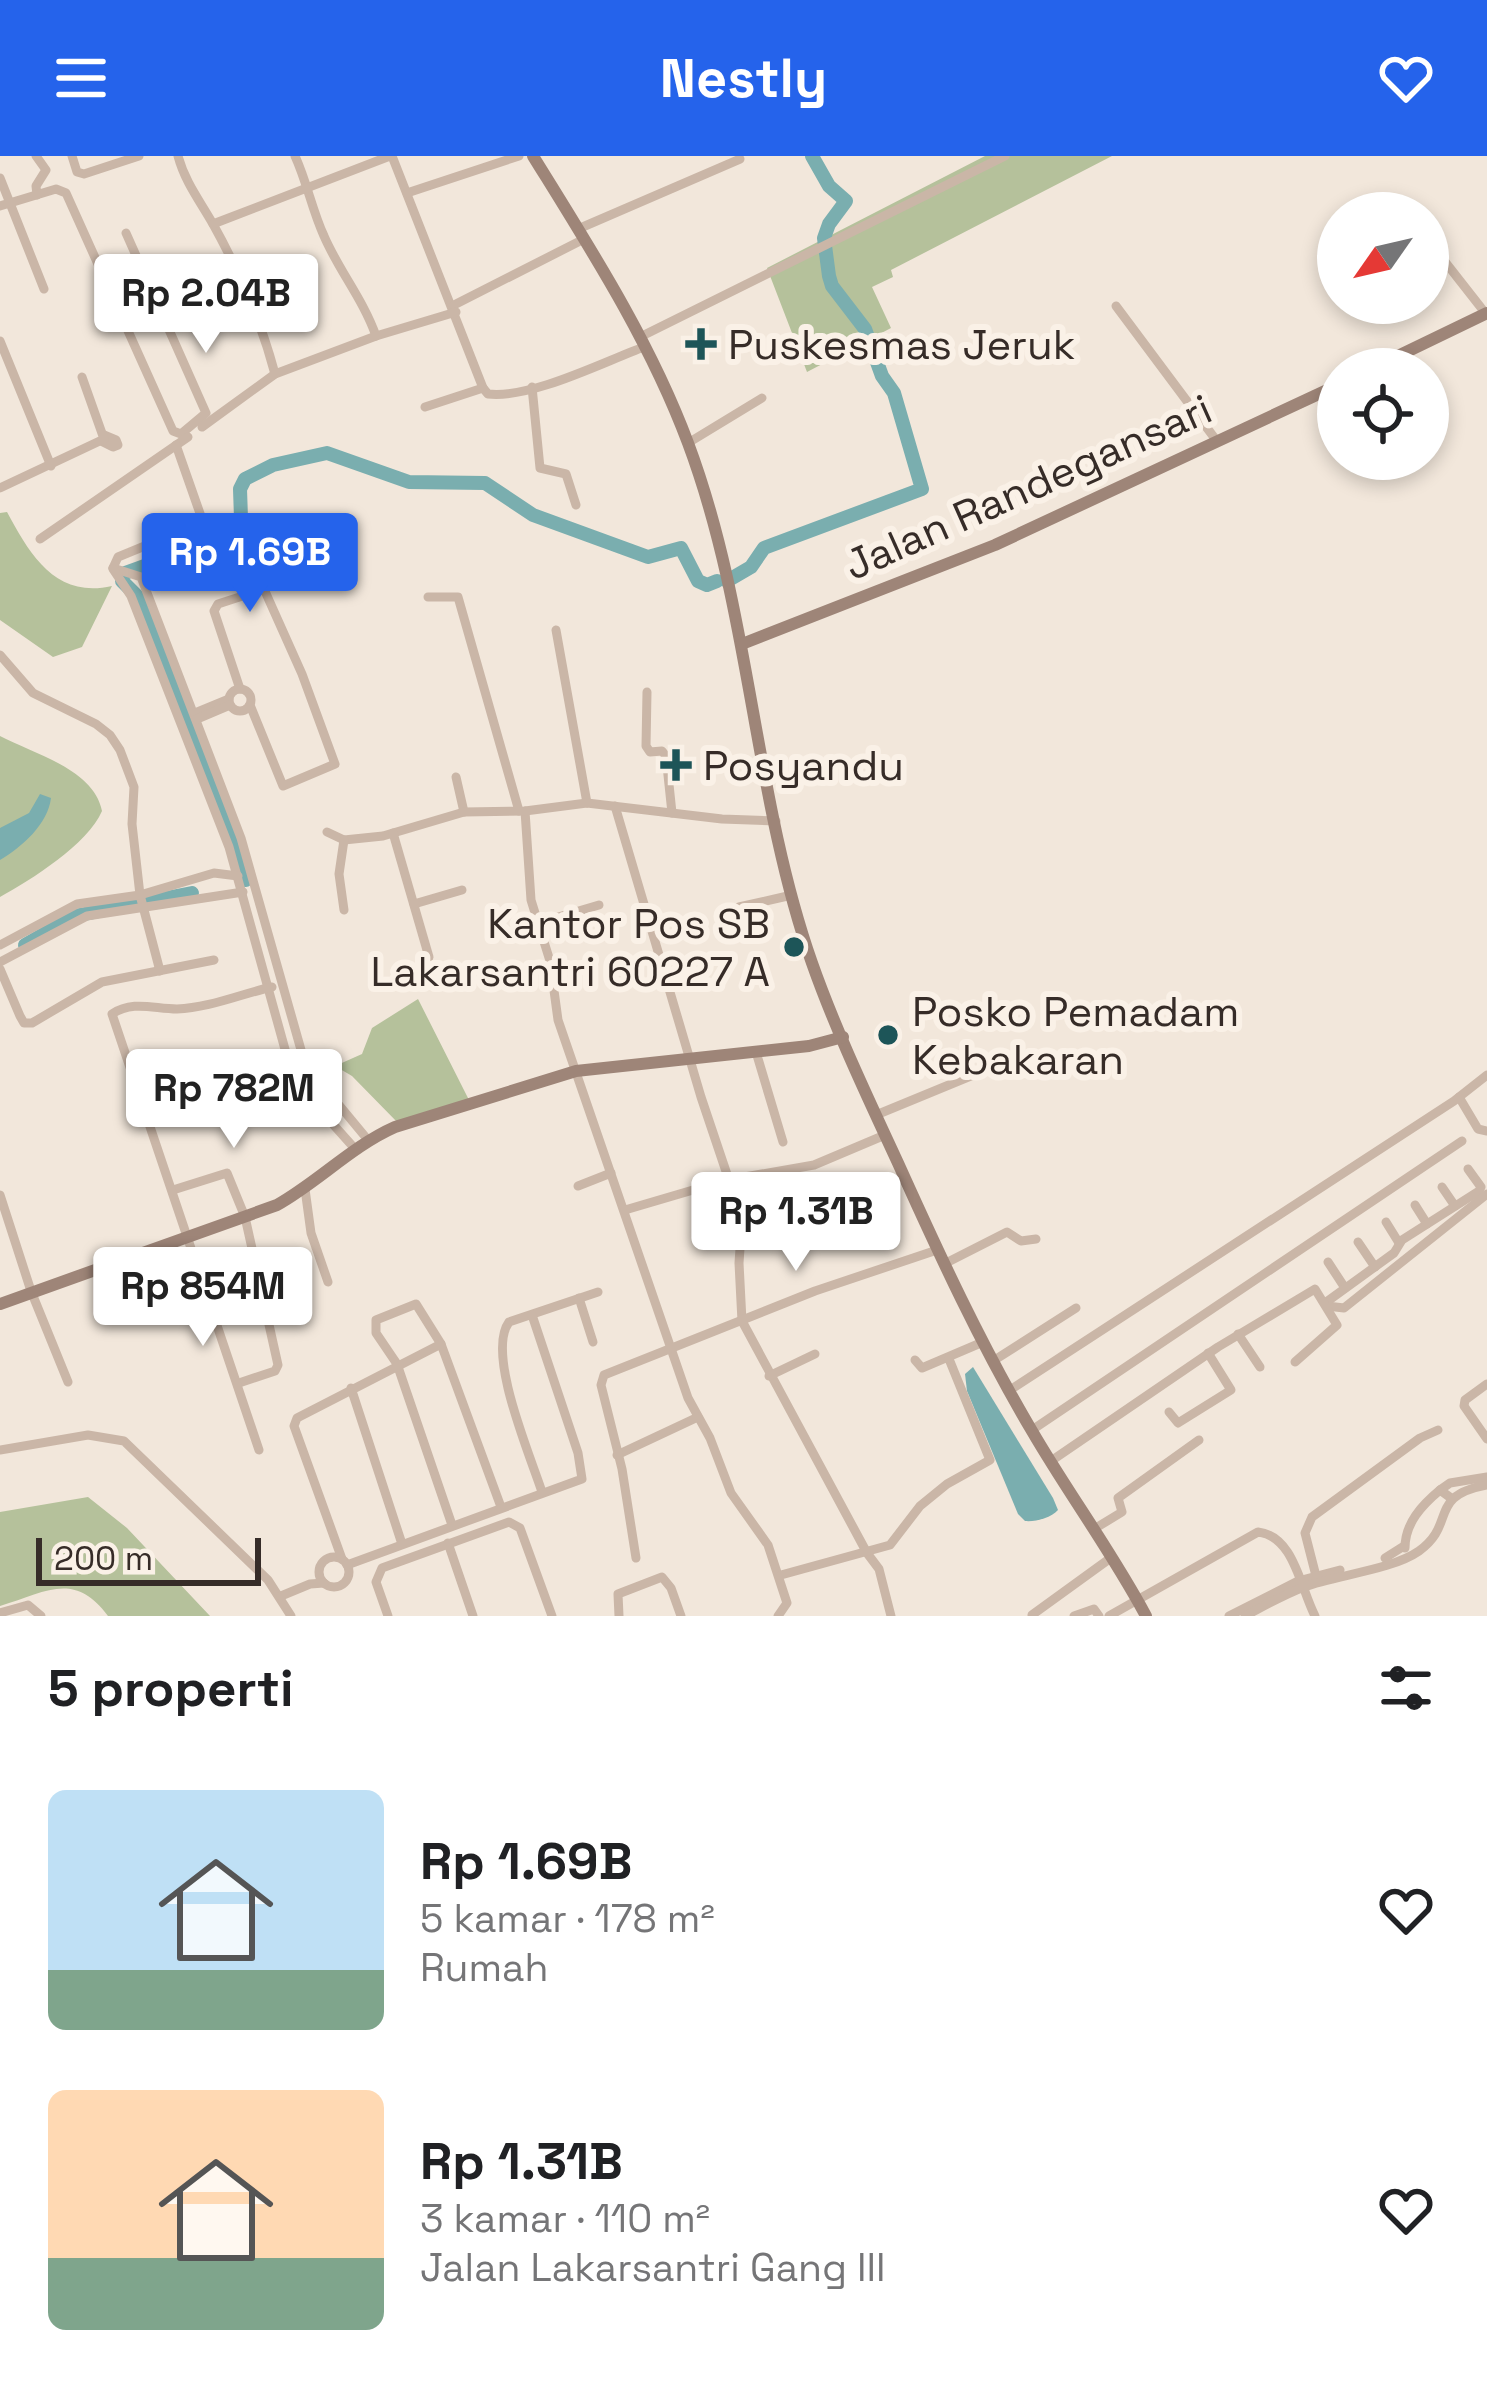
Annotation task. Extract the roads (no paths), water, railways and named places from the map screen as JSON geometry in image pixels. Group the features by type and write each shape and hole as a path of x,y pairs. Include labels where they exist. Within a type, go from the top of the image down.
{"street":[{"path":"36,156 46,170 36,185 37,194"},
{"path":"72,156 77,172 84,174 139,156"},
{"path":"178,156 183,175 213,224 264,331 275,374"},
{"path":"295,156 323,234 365,306 376,336"},
{"path":"213,224 391,156 483,388 497,395 532,387 642,342 1005,156"},
{"path":"407,193 519,156"},
{"path":"533,156 642,342 688,443 742,644 792,895 842,1037 983,1342 1031,1430 1146,1616"},
{"path":"40,539 275,374 455,309 581,234 740,159"},
{"path":"0,178 5,204 44,289"},
{"path":"5,204 56,189 72,201 173,431 181,434 206,413 126,233"},
{"path":"1415,348 1486,314 1449,267"},
{"path":"117,308 152,294"},
{"path":"1116,305 1216,440"},
{"path":"0,341 51,466"},
{"path":"0,488 103,438 82,377"},
{"path":"532,387 540,466 566,474 576,505"},
{"path":"425,407 483,388"},
{"name":"Jalan Randegansari","path":"742,644 995,545 1317,394"},
{"path":"688,443 762,398"},
{"path":"176,445 202,522 118,557 241,838 305,1064 368,1140"},
{"path":"124,571 131,596 191,718 292,1071 356,1150"},
{"path":"258,587 264,589 302,674 335,764 283,786 249,694 240,689 214,610 258,587"},
{"path":"428,597 458,596 522,811 531,900 550,961 558,1020 698,1417 731,1493 768,1545 781,1575 787,1604 778,1616"},
{"path":"556,630 586,803"},
{"path":"0,655 33,692 97,724 120,750 135,799 132,824 140,895 160,971"},
{"path":"191,718 230,702 240,689"},
{"path":"647,692 646,746 666,756 672,813"},
{"path":"230,702 242,711 250,705"},
{"path":"456,777 464,812"},
{"path":"327,832 344,839 393,833 464,812 586,803 776,820"},
{"path":"615,806 743,1227 739,1263 742,1321 879,1569 891,1616"},
{"path":"393,833 429,957"},
{"path":"344,839 339,874 344,910"},
{"path":"0,944 65,908 140,895 214,873 238,876"},
{"path":"195,880 197,899"},
{"path":"414,904 462,890"},
{"path":"214,960 102,982 32,1023 20,1016 0,965 87,916 243,892"},
{"path":"739,907 792,895"},
{"path":"538,922 599,905"},
{"path":"260,1450 112,1014 149,1004 191,1007 283,986"},
{"path":"0,1304 245,1217 305,1190 368,1140 395,1127 575,1071 809,1046 842,1037"},
{"path":"756,1052 782,1142"},
{"path":"876,1115 995,1066"},
{"path":"1010,1390 1487,1075"},
{"path":"1459,1097 1478,1129 1487,1131"},
{"path":"625,1210 727,1180 796,1171 884,1135"},
{"path":"1031,1430 1462,1141"},
{"path":"1324,1302 1480,1189 1468,1169"},
{"path":"173,1190 227,1173 245,1217 278,1365 274,1371 239,1384"},
{"path":"578,1186 611,1173"},
{"path":"1442,1187 1455,1206"},
{"path":"305,1190 310,1234 328,1282"},
{"path":"1324,1302 1344,1308 1487,1194"},
{"path":"0,1195 31,1291 68,1382"},
{"path":"1415,1205 1427,1224"},
{"path":"1385,1222 1399,1244"},
{"path":"944,1264 1004,1233 1036,1239"},
{"path":"1358,1242 1375,1267"},
{"path":"636,1558 601,1379 815,1291 937,1250"},
{"path":"1328,1262 1345,1288"},
{"path":"1051,1461 1238,1334 1315,1289 1336,1330 1295,1362"},
{"path":"542,1492 506,1381 505,1327 598,1292"},
{"path":"579,1298 592,1342"},
{"path":"452,1525 397,1364 375,1326 376,1320 411,1303 419,1306 441,1343 501,1507"},
{"path":"994,1361 1076,1307"},
{"path":"318,1581 320,1565 327,1558 344,1562 402,1544 582,1478 532,1315"},
{"path":"1238,1334 1260,1367"},
{"path":"915,1360 922,1368 983,1342"},
{"path":"281,1596 318,1581 342,1584 349,1572 294,1426 297,1418 441,1343"},
{"path":"769,1376 815,1354"},
{"path":"1169,1412 1178,1423 1231,1390 1208,1354"},
{"path":"781,1575 890,1545 920,1506 990,1460 950,1359"},
{"path":"1487,1384 1465,1400 1464,1406 1487,1439"},
{"path":"351,1388 402,1544"},
{"path":"617,1455 698,1417"},
{"path":"1316,1576 1305,1533 1312,1517 1420,1438 1438,1430"},
{"path":"0,1450 88,1435 124,1441 281,1596 291,1616"},
{"path":"1094,1529 1122,1512 1118,1498 1199,1440"},
{"path":"1229,1616 1316,1576 1388,1558 1404,1546 1421,1505 1450,1483 1487,1481"},
{"path":"1245,1616 1300,1584 1412,1556 1437,1533 1451,1498 1487,1481"},
{"path":"1441,1490 1451,1498"},
{"path":"388,1616 376,1575 382,1568 515,1522 552,1616"},
{"path":"1109,1616 1258,1532 1285,1544 1315,1616"},
{"path":"448,1543 473,1616"},
{"path":"1404,1546 1412,1556"},
{"path":"1031,1616 1112,1557"},
{"path":"619,1616 618,1594 662,1577 681,1616"},
{"path":"0,1612 28,1605 41,1616"},
{"path":"1074,1616 1094,1609 1099,1616"}],"water":[{"path":"40,794 51,798 45,817 25,842 0,860 0,828 29,813"},
{"path":"973,1367 1053,1498 1058,1510 1051,1515 1025,1521 1018,1514 967,1391 965,1374"}],"waterway":[{"path":"727,581 751,567 764,548 922,489 894,393 882,376 865,329 832,286 824,238 846,201 829,186 812,156"},
{"path":"125,573 230,535 241,518 240,489 245,479 273,465 327,453 409,482 485,483 533,515 648,557 681,548 698,581 707,585 717,581"},
{"path":"122,581 139,598 246,880"},
{"path":"151,901 192,893"},
{"path":"25,945 75,916 133,904"}],"place":[{"name":"Puskesmas Jeruk","path":"701,344"},
{"name":"Posyandu","path":"676,765"},
{"name":"Kantor Pos SB Lakarsantri 60227 A","path":"794,947"},
{"name":"Posko Pemadam Kebakaran","path":"888,1035"}]}
